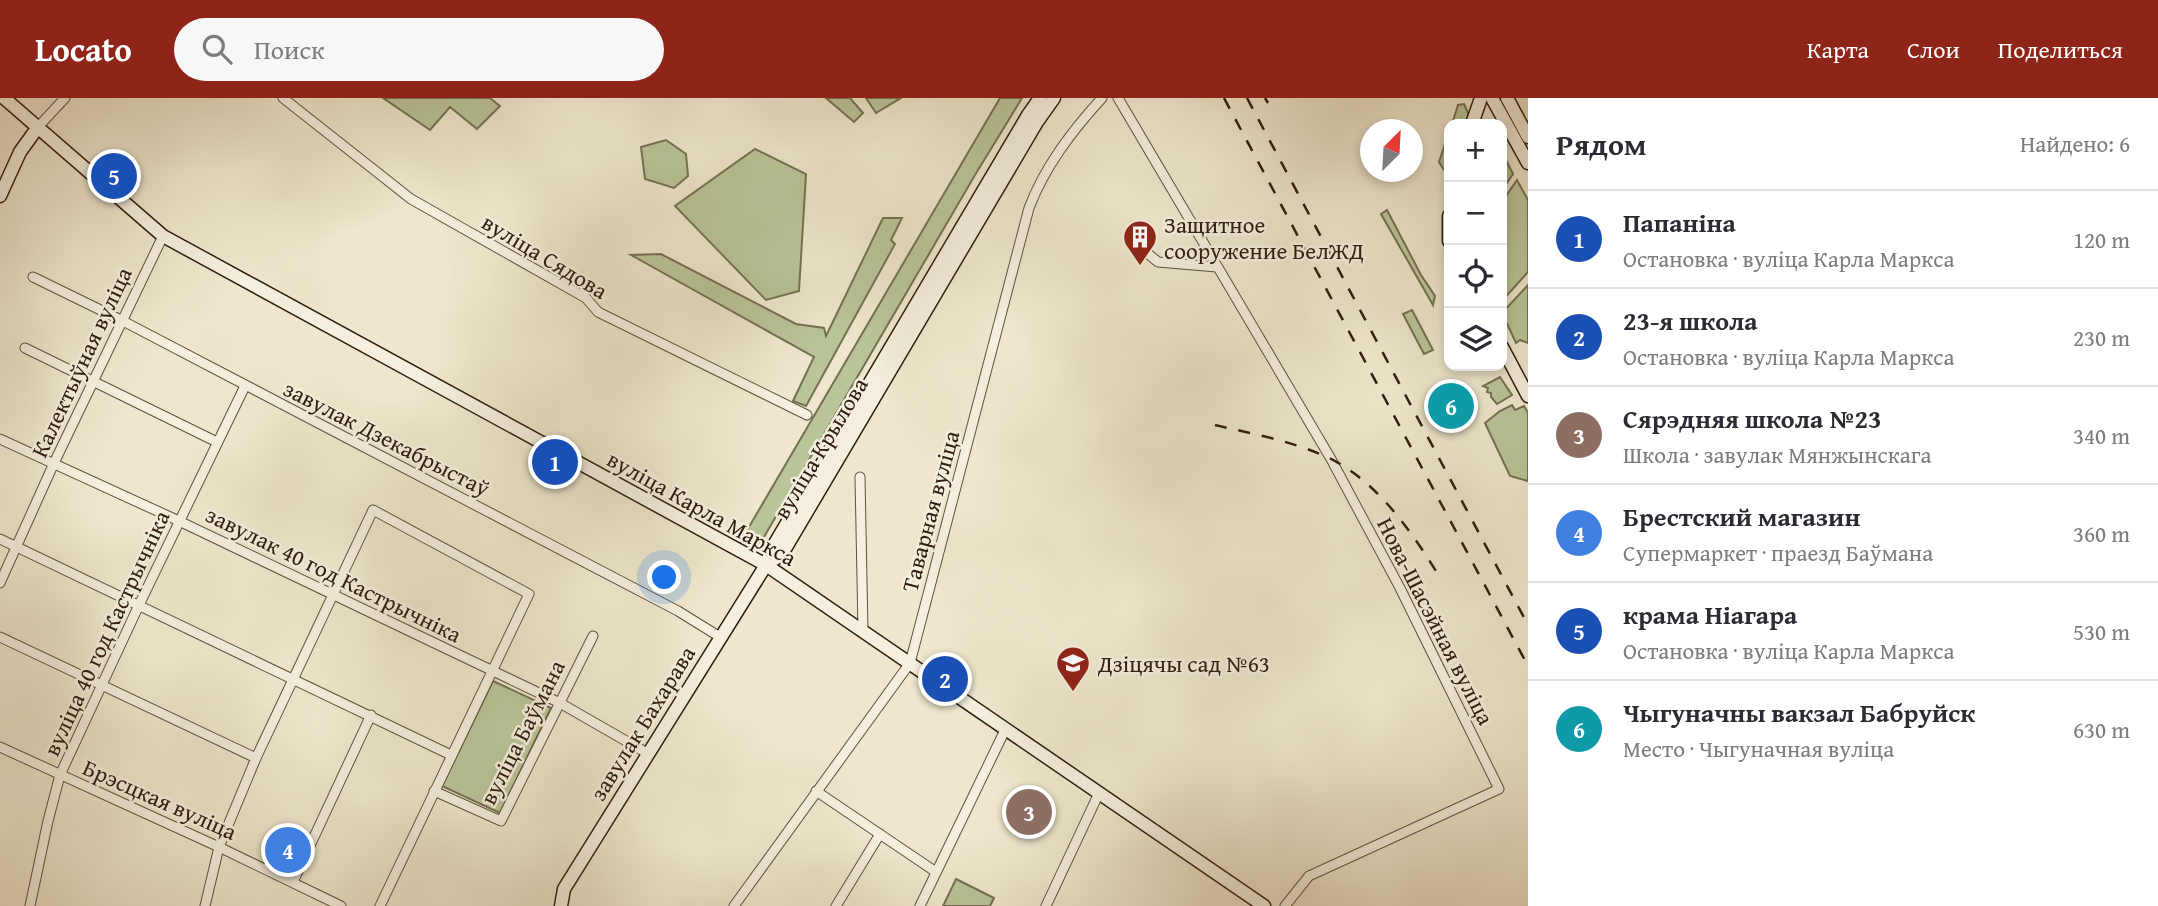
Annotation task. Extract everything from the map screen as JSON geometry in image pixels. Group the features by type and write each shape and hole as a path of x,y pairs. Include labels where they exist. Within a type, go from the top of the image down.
{"main road":[{"name":"вуліца Карла Маркса","path":"4,98 163,236 766,565 1264,906"},
{"name":"вуліца Крылова","path":"766,565 778,538 1040,98"},
{"name":"вуліца Крылова","path":"766,565 782,554 1037,122 1054,98"},
{"path":"1474,119 1481,98"},
{"path":"1492,98 1528,163"},
{"path":"1507,98 1528,137"},
{"path":"0,196 19,152 38,128"},
{"path":"1507,354 1522,376 1528,396"},
{"name":"завулак Бахарава","path":"561,906 564,888 766,565"}],"street":[{"path":"38,128 65,98"},
{"name":"вуліца Сядова","path":"283,98 411,199 586,298 598,312 807,415"},
{"name":"Таварная вуліца","path":"734,906 909,663 1029,208 1037,187 1065,141 1102,98"},
{"path":"1118,98 1217,267"},
{"name":"Калектыўная вуліца","path":"0,583 121,320 163,236"},
{"path":"1129,243 1141,248 1158,262 1217,267"},
{"name":"Нова-Шасэйная вуліца","path":"1217,267 1337,471 1400,588 1499,789 1309,876 1285,906"},
{"name":"завулак Дзекабрыстаў","path":"33,276 678,611 720,637"},
{"path":"25,348 217,442"},
{"name":"вуліца 40 год Кастрычніка","path":"30,906 60,775 245,386"},
{"name":"завулак 40 год Кастрычніка","path":"0,439 179,521 560,703 647,753"},
{"path":"860,477 863,631"},
{"path":"205,906 219,847 256,758 373,510 529,594 380,906"},
{"path":"0,539 451,755"},
{"name":"вуліца Баўмана","path":"434,791 500,821 593,636"},
{"path":"0,637 256,758"},
{"path":"293,882 371,715"},
{"path":"920,906 1006,728"},
{"name":"Брэсцкая вуліца","path":"0,747 341,906"},
{"path":"816,790 936,872"},
{"path":"1046,906 1099,793"},
{"path":"836,906 880,834"}],"green space":[{"path":"383,98 490,98 500,106 477,129 450,107 430,130"},
{"path":"826,98 850,98 863,113 854,122"},
{"path":"866,98 901,98 876,113"},
{"path":"1000,98 1022,98 764,537 754,548 739,544"},
{"path":"1464,104 1469,115 1468,119 1454,119 1458,105"},
{"path":"666,140 686,154 688,176 674,188 645,179 641,147"},
{"path":"1444,147 1444,170 1439,162"},
{"path":"755,149 806,174 799,291 766,300 675,206"},
{"path":"1507,162 1513,174 1507,183"},
{"path":"1517,180 1528,200 1528,272 1507,295 1507,245 1507,195"},
{"path":"1387,210 1435,296 1433,305 1381,214"},
{"path":"883,218 902,218 891,240 895,244 806,406 793,401 814,357 631,255 661,254 796,324 824,328 826,336"},
{"path":"1528,285 1528,343 1520,340 1516,343 1507,324 1507,308"},
{"path":"1412,310 1433,350 1424,354 1403,314"},
{"path":"1500,377 1512,395 1497,404 1491,393 1487,392 1488,388 1483,386"},
{"path":"1512,405 1515,410 1524,406 1528,413 1528,481 1510,476 1485,423"},
{"path":"493,681 551,708 500,813 442,786"},
{"path":"956,879 994,898 990,906 943,906"}],"railway":[{"path":"1224,98 1528,666"},
{"path":"1247,98 1528,625"},
{"path":"1265,98 1268,103"},
{"path":"1215,425 1301,447 1346,468 1362,479 1390,507 1436,571"}],"place":[{"name":"крама Ніагара","path":"114,176"},
{"name":"Защитное сооружение БелЖД","path":"1140,267"},
{"name":"Чыгуначны вакзал Бабруйск","path":"1451,406"},
{"name":"Папаніна","path":"555,462"},
{"name":"23-я школа","path":"945,679"},
{"name":"Дзіцячы сад №63","path":"1073,693"},
{"name":"Сярэдняя школа №23","path":"1029,812"},
{"name":"Брестский магазин","path":"288,850"}]}
